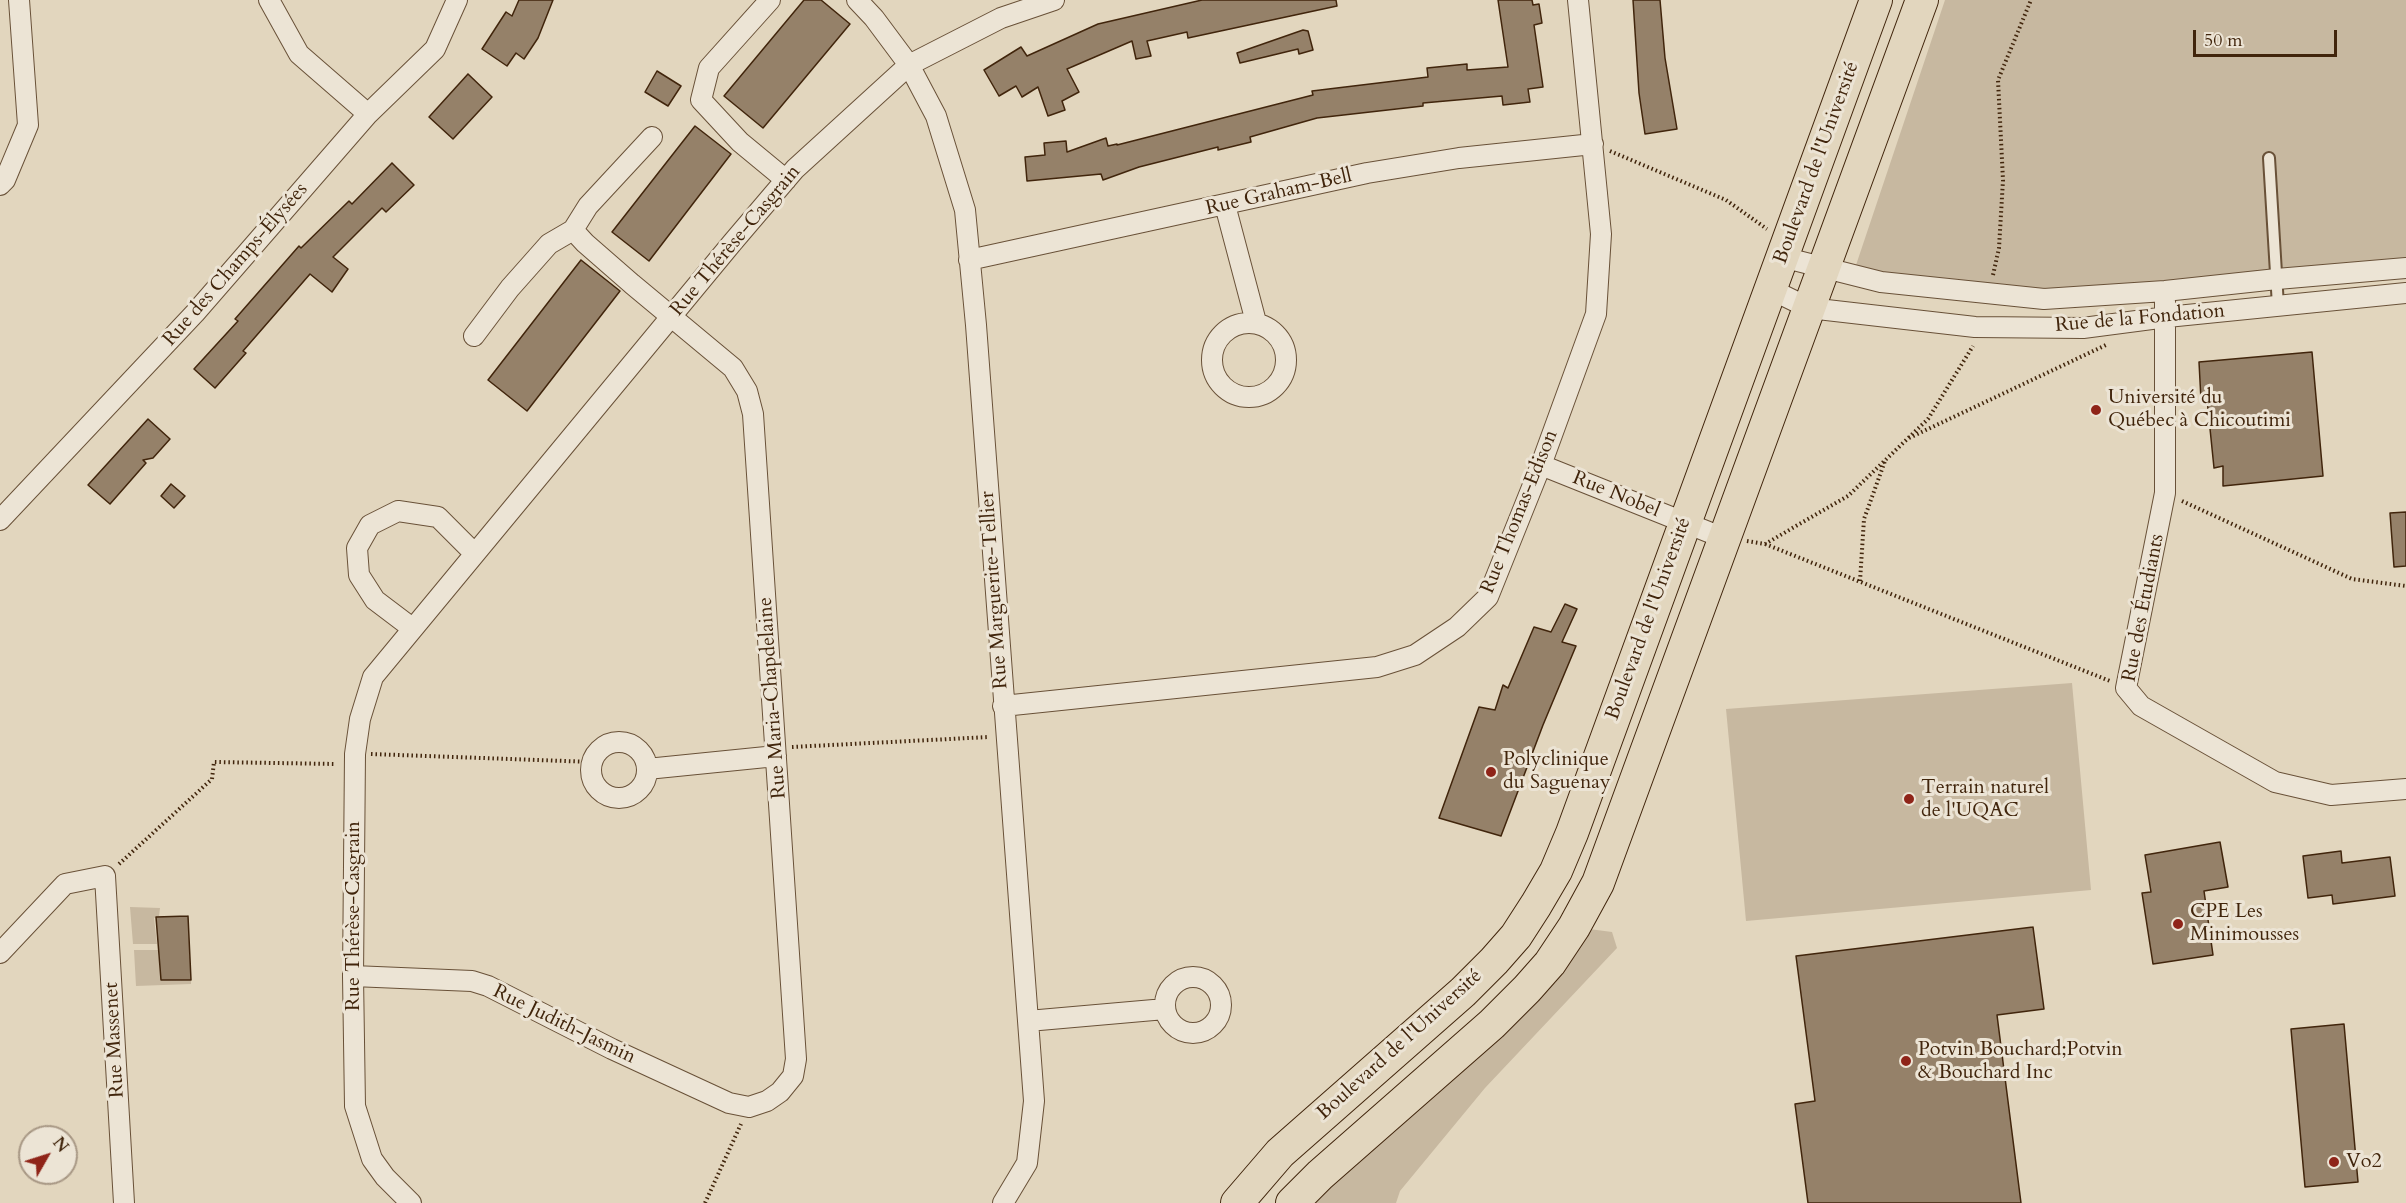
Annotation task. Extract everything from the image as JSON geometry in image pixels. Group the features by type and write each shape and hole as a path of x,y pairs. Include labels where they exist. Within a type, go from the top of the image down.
{"main road":[{"name":"Boulevard de l'Université","path":"1237,1203 1280,1153 1463,992 1516,936 1556,871 1876,0"},
{"path":"1292,1203 1320,1175 1492,1024 1550,963 1574,927 1598,883 1922,0"}],"street":[{"path":"0,185 5,180 28,125 19,0"},
{"path":"269,0 299,54 368,114"},
{"name":"Rue des Champs-Élysées","path":"0,520 195,313 368,114 435,48 457,0"},
{"path":"770,0 709,68 701,100 740,142 786,180"},
{"name":"Rue Marguerite-Tellier","path":"856,0 874,18 909,65 936,116 965,210 976,325 1034,1101 1027,1163 1003,1203"},
{"name":"Rue Thérèse-Casgrain","path":"411,1203 385,1177 372,1159 355,1106 353,976 355,759 360,719 373,677 474,552 786,180 909,65 1000,18 1054,0"},
{"name":"Rue Thomas-Edison","path":"1003,705 1377,667 1415,655 1457,627 1488,597 1541,465 1596,314 1601,234 1578,0"},
{"path":"474,336 510,288 549,244 573,230 588,206 651,137"},
{"name":"Rue Graham-Bell","path":"969,260 1367,173 1459,158 1593,144"},
{"path":"1225,205 1256,322"},
{"name":"Rue Maria-Chapdelaine","path":"573,230 585,243 733,368 747,392 753,414 796,1059 793,1076 780,1092 758,1104"},
{"name":"Rue de la Fondation","path":"1785,250 1824,266 1881,282 2044,299 2165,291 2406,268"},
{"name":"Rue de la Fondation","path":"1770,290 1809,308 1984,327 2083,328 2166,317 2406,293"},
{"name":"Rue des Étudiants","path":"2165,291 2165,493 2126,688 2141,706 2275,782 2331,795 2406,789"},
{"name":"Rue Nobel","path":"1541,465 1726,539"},
{"path":"412,628 375,600 359,575 357,548 370,525 398,511 438,517 474,552"},
{"path":"623,742 640,751 647,768 643,785 637,792 620,798 604,793 593,779 592,762 604,746 623,742"},
{"path":"647,768 777,752"},
{"path":"0,953 65,884 105,876"},
{"name":"Rue Massenet","path":"105,876 124,1203"},
{"name":"Rue Judith-Jasmin","path":"353,976 472,981 729,1103 758,1104"},
{"path":"1028,1021 1165,1009"}],"lane":[{"path":"2269,158 2278,306"}],"path":[{"path":"1989,293 1999,248 2002,192 1998,80 2031,0"},
{"path":"1593,144 1726,200 1785,250"},
{"path":"1765,544 1848,496 1928,419 1984,327"},
{"path":"1906,440 2112,343"},
{"path":"1860,582 1864,519 1885,460"},
{"path":"2165,493 2352,579 2406,586"},
{"path":"1726,539 1765,544 2126,688"},
{"path":"777,752 1006,736"},
{"path":"105,876 212,778 214,762 355,759 592,762"},
{"path":"705,1203 758,1104"}],"shaded area":[{"path":"1945,0 2406,0 2406,269 2044,299 1853,274"},
{"name":"Terrain naturel de l'UQAC","path":"2072,683 2091,890 1746,921 1726,709"},
{"path":"130,907 160,908 159,916 154,918 157,944 133,944"},
{"path":"1574,927 1612,932 1617,948 1485,1088 1400,1191 1396,1203 1292,1203"},
{"path":"134,950 158,950 161,980 191,981 191,984 136,986"}],"building":[{"path":"519,0 553,0 538,38 524,59 516,53 507,66 482,49 506,12 512,16"},
{"path":"804,0 821,0 850,24 763,128 724,96"},
{"path":"1202,0 1336,0 1337,6 1188,38 1187,32 1147,41 1151,56 1136,59 1132,41 1067,69 1079,92 1062,101 1065,110 1048,116 1038,87 1022,97 1016,86 999,96 984,70 1021,47 1027,56 1098,24"},
{"path":"1498,0 1532,0 1533,5 1539,4 1542,23 1534,25 1543,87 1528,89 1530,102 1503,105 1502,96 1423,103 1423,106 1317,118 1250,137 1251,142 1218,150 1218,147 1139,167 1103,180 1101,174 1027,181 1025,157 1045,155 1044,143 1066,141 1067,152 1106,138 1108,146 1117,145 1313,95 1312,91 1428,77 1427,68 1467,64 1467,70 1508,67"},
{"path":"1633,0 1660,0 1665,58 1677,129 1645,134 1639,93"},
{"path":"1303,30 1308,31 1313,50 1299,54 1298,49 1240,63 1237,53"},
{"path":"657,71 681,86 668,106 645,92"},
{"path":"468,74 492,97 453,139 429,117"},
{"path":"695,126 731,154 649,261 612,232"},
{"path":"392,163 414,185 386,212 382,208 333,257 348,269 332,292 310,274 243,351 246,353 215,388 194,369 238,321 235,319 299,246 301,248 349,201 352,204"},
{"path":"581,260 620,291 527,411 488,380"},
{"path":"2312,352 2323,476 2223,486 2223,466 2214,468 2207,399 2201,400 2199,362"},
{"path":"148,419 170,439 153,458 143,460 146,463 110,504 88,485"},
{"path":"171,484 185,496 174,508 161,496"},
{"path":"2406,512 2406,566 2394,567 2390,513"},
{"name":"Polyclinique du Saguenay","path":"1565,604 1577,609 1562,642 1576,646 1501,836 1439,818 1479,707 1495,710 1503,685 1508,688 1534,627 1551,632"},
{"name":"CPE Les Minimousses","path":"2220,842 2228,887 2204,891 2213,955 2153,964 2142,893 2151,892 2145,855"},
{"path":"2341,851 2342,863 2390,857 2395,896 2333,904 2332,895 2308,898 2303,856"},
{"path":"188,916 191,980 161,980 156,917"},
{"name":"Potvin Bouchard;Potvin & Bouchard Inc","path":"2033,927 2044,1009 1997,1015 2021,1203 1808,1203 1795,1104 1815,1101 1796,956"},
{"path":"2344,1024 2358,1182 2305,1187 2291,1029"}],"place":[{"name":"Université du Québec à Chicoutimi","path":"2096,410"},
{"name":"Polyclinique du Saguenay","path":"1491,772"},
{"name":"Terrain naturel de l'UQAC","path":"1909,799"},
{"name":"CPE Les Minimousses","path":"2178,924"},
{"name":"Potvin Bouchard;Potvin & Bouchard Inc","path":"1906,1061"},
{"name":"Vo2","path":"2334,1162"}]}
